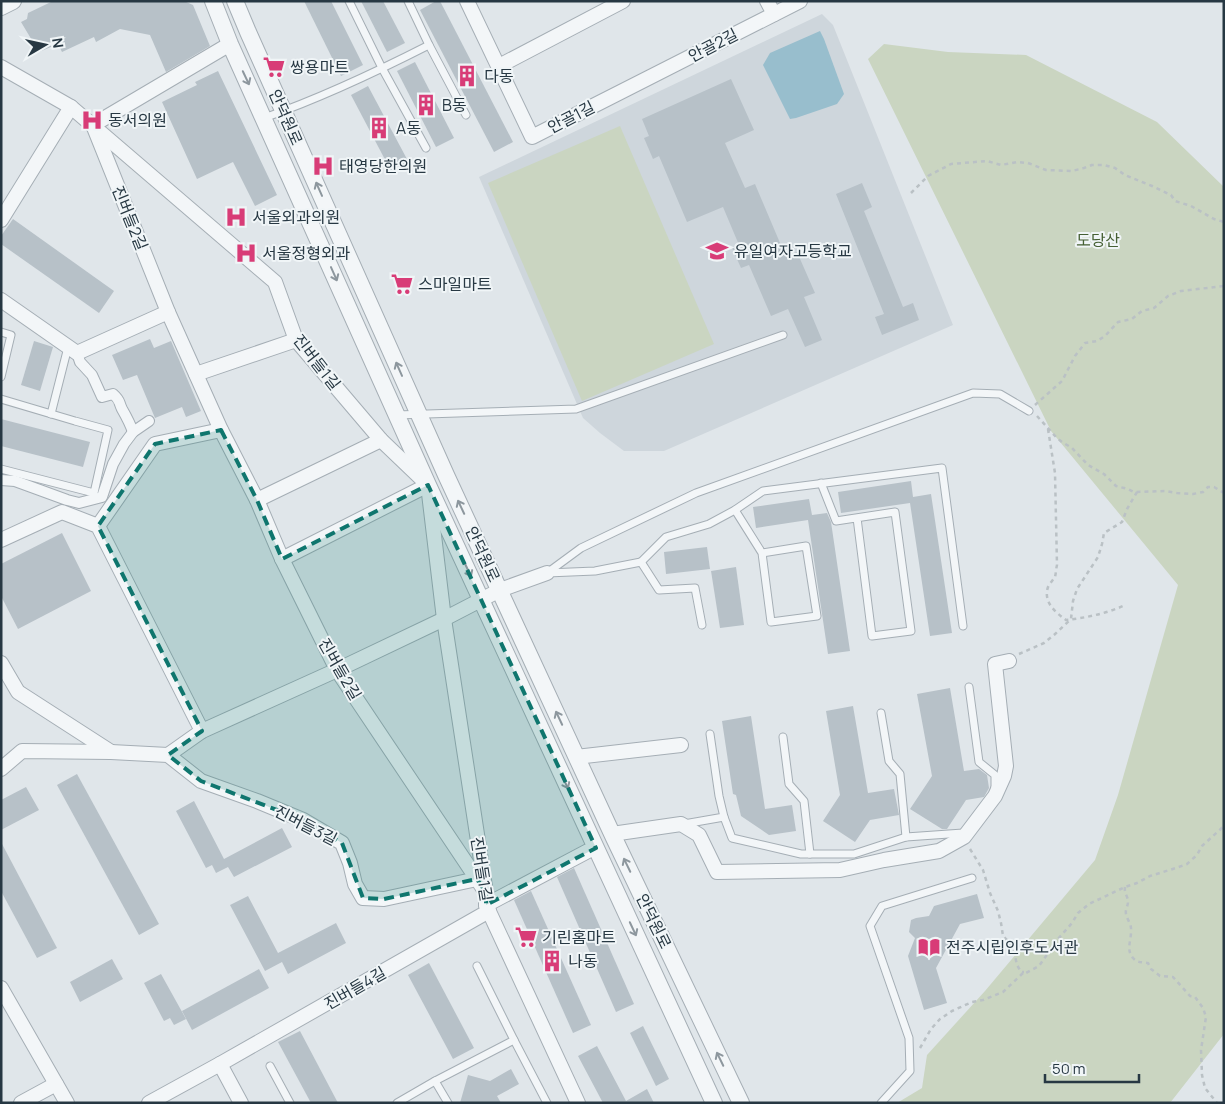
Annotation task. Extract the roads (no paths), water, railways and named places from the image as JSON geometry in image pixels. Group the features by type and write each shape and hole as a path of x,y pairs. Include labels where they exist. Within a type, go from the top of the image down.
{"street":[{"path":"1,7 13,1"},
{"name":"안덕원로","path":"213,1 230,44 428,485 714,1103"},
{"name":"안덕원로","path":"235,1 446,475 612,834 741,1103"},
{"name":"안골1길","path":"467,1 532,137 653,76"},
{"path":"767,1 774,14"},
{"name":"안골2길","path":"653,76 800,1"},
{"path":"499,66 620,3"},
{"path":"93,125 230,44"},
{"name":"진버들1길","path":"1,67 71,107 275,282 296,340 381,440 428,485 444,619 487,903 578,1103"},
{"path":"1,220 71,107"},
{"name":"진버들2길","path":"93,125 168,312 221,430 257,500 282,559 337,670 477,879 487,903"},
{"path":"1,300 73,350 80,362 92,375 102,397 113,394 119,400 133,432"},
{"path":"73,350 168,312"},
{"path":"196,374 296,340"},
{"path":"1,480 15,481 79,503 102,497 113,464 124,444 133,432 149,421"},
{"path":"98,526 155,444 221,430"},
{"path":"257,500 381,440"},
{"path":"282,559 428,485"},
{"path":"1,540 62,512 98,526 202,731"},
{"path":"1,769 22,751 168,755 202,731 337,670 500,590 547,573"},
{"path":"612,834 681,824 699,835 717,872 840,870 884,860 939,851 966,835 995,796 1004,776 1006,766 995,664 1009,661"},
{"path":"1,662 18,692 111,752"},
{"path":"576,756 681,745"},
{"name":"진버들3길","path":"168,755 201,781 303,820 342,843 350,863 355,884 363,898 384,899 477,879"},
{"name":"진버들4길","path":"149,1103 220,1064 487,903 596,848"},
{"path":"1,988 66,1103"},
{"path":"220,1064 241,1103"},
{"path":"21,1103 56,1084"}],"lane":[{"path":"349,1 382,68 426,148"},
{"path":"408,1 466,115"},
{"path":"264,118 382,68 429,45"},
{"path":"1,332 11,335 1,378"},
{"path":"397,414 576,410 783,335"},
{"path":"51,414 73,350"},
{"path":"547,573 581,548 696,493 973,393 1000,394 1029,410"},
{"path":"1,399 108,430 94,493 1,469"},
{"path":"547,573 595,571 641,562 666,537 709,524 735,510 763,491 942,468 963,626"},
{"path":"821,483 836,521 895,512 911,630 872,636 857,518"},
{"path":"735,510 762,553 771,622 817,616 806,546 762,553"},
{"path":"641,562 658,590 695,588 702,624"},
{"path":"710,734 719,796 732,838 801,854 854,854 906,837 963,834 993,796 996,775 979,762 969,688"},
{"path":"881,712 889,761 900,774 906,837"},
{"path":"783,737 789,784 804,800 810,854"},
{"path":"681,824 724,817"},
{"path":"881,1103 910,1071 909,1038 870,926 882,906 972,878"},
{"path":"477,966 547,1103"},
{"path":"397,1103 514,1040"},
{"path":"270,1066 290,1103"},
{"path":"436,1081 448,1103"}],"water":[{"path":"820,31 844,94 837,104 790,119 763,65 770,53"}],"place":[{"name":"쌍용마트","path":"274,67"},
{"name":"다동","path":"467,76"},
{"name":"B동","path":"426,105"},
{"name":"동서의원","path":"92,120"},
{"name":"A동","path":"379,128"},
{"name":"태영당한의원","path":"323,166"},
{"name":"서울외과의원","path":"236,217"},
{"name":"유일여자고등학교","path":"717,251"},
{"name":"서울정형외과","path":"246,253"},
{"name":"스마일마트","path":"402,284"},
{"name":"기린홈마트","path":"526,937"},
{"name":"전주시립인후도서관","path":"929,947"},
{"name":"나동","path":"552,961"}],"park label":[{"name":"도당산","path":"1098,240"}]}
